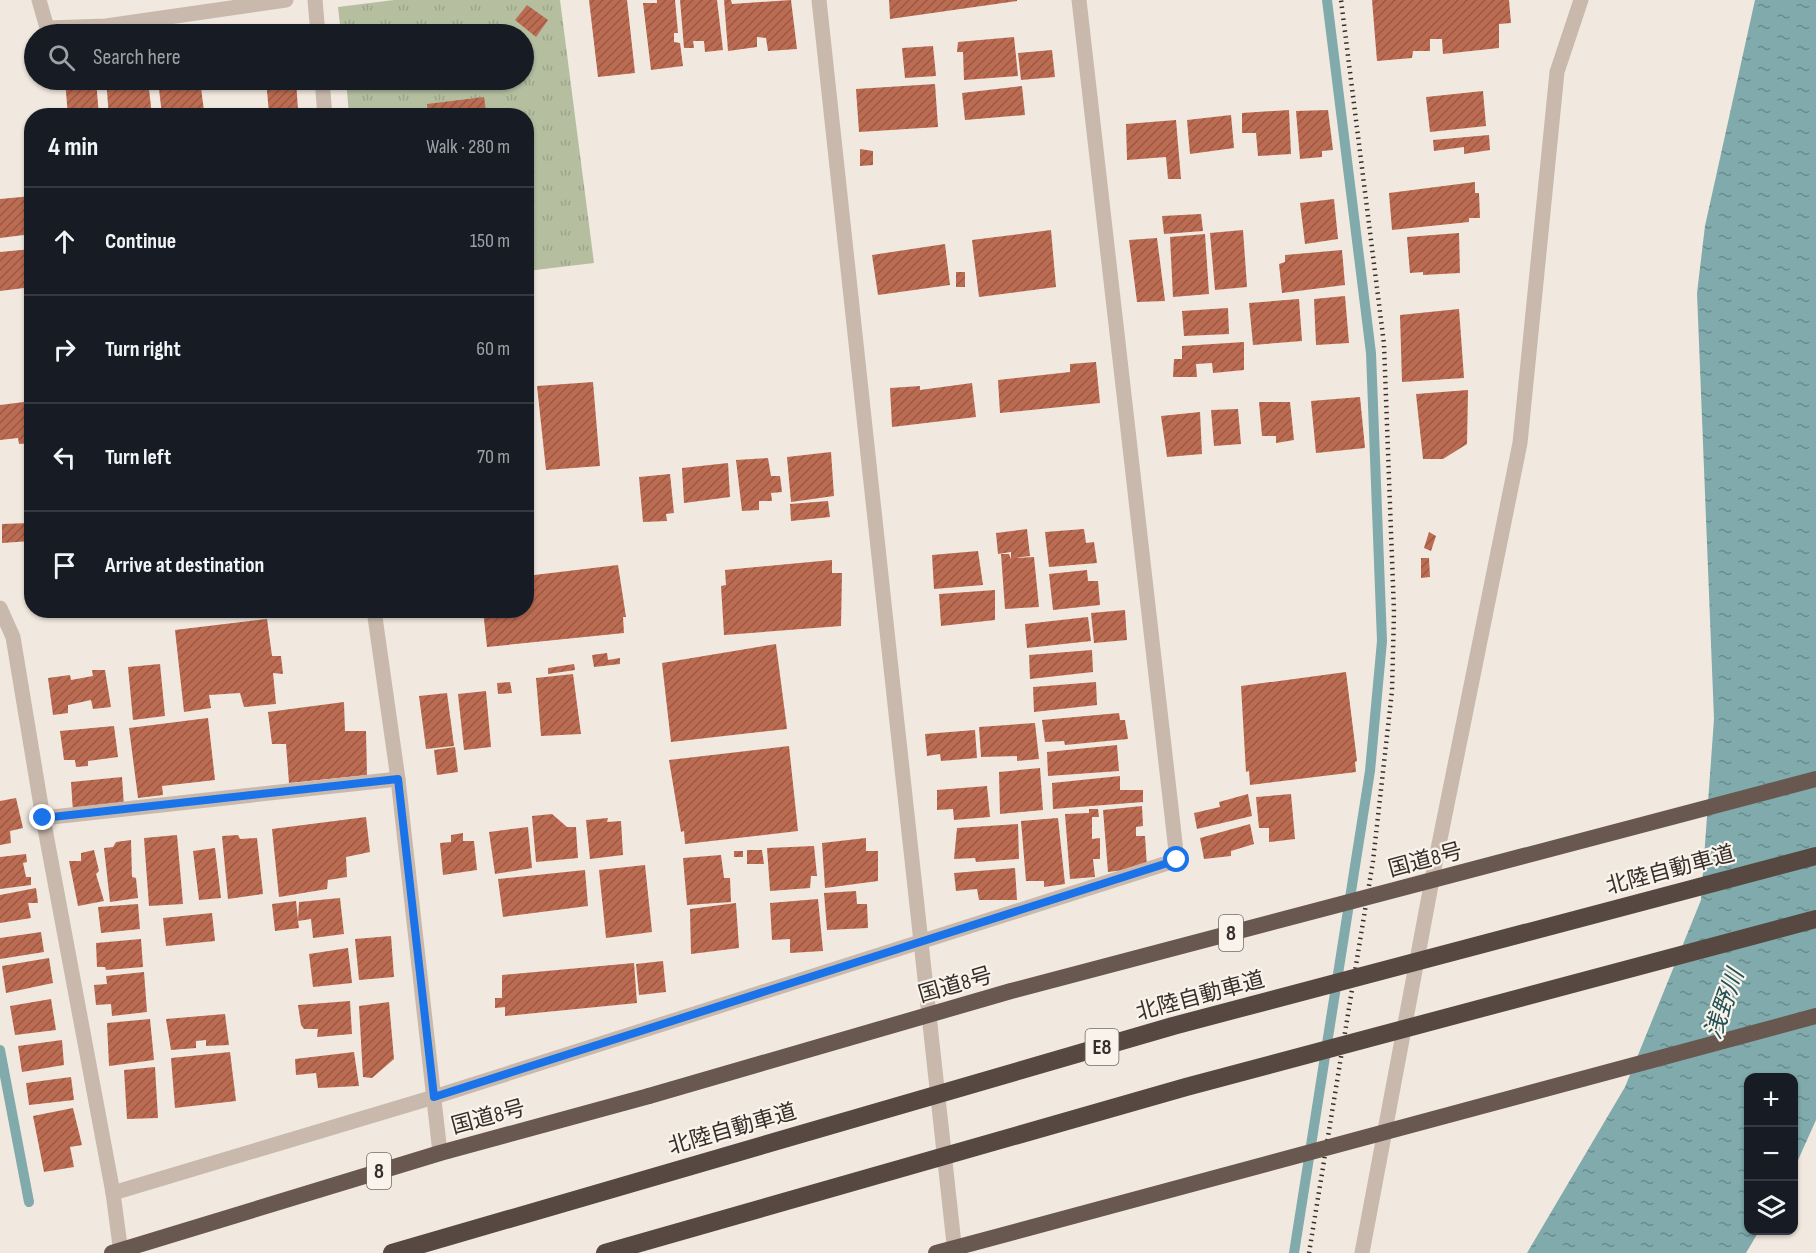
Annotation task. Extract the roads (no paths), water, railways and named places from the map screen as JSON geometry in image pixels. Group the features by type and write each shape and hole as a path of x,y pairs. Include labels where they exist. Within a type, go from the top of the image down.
{"highway":[{"name":"国道8号","path":"118,1252 440,1153 649,1096 1011,991 1816,779"},
{"name":"北陸自動車道","path":"392,1253 1173,1026 1816,856"},
{"path":"604,1253 1186,1087 1816,919"},
{"path":"936,1253 1816,1016"}],"street":[{"path":"39,0 46,24"},
{"path":"120,24 286,0"},
{"path":"315,0 317,24"},
{"path":"819,0 864,388 918,944 955,1253"},
{"path":"113,1193 434,1097 1177,860 1079,0"},
{"path":"1362,1253 1435,864 1520,443 1557,72 1581,0"},
{"path":"323,90 325,108"},
{"path":"0,609 13,637 43,818 113,1193 118,1252"},
{"path":"375,618 398,779 440,1153"},
{"path":"43,818 398,779"}],"water":[{"name":"浅野川","path":"1755,0 1816,0 1816,1120 1798,1160 1798,1073 1744,1073 1744,1235 1757,1235 1746,1253 1527,1253 1625,1087 1701,900 1714,719 1697,293 1705,226"}],"waterway":[{"path":"1294,1253 1370,771 1382,641 1371,353 1327,0"},
{"path":"0,1050 29,1202"}],"railway":[{"path":"1309,1253 1373,861 1392,691 1394,612 1384,344 1341,0"}]}
